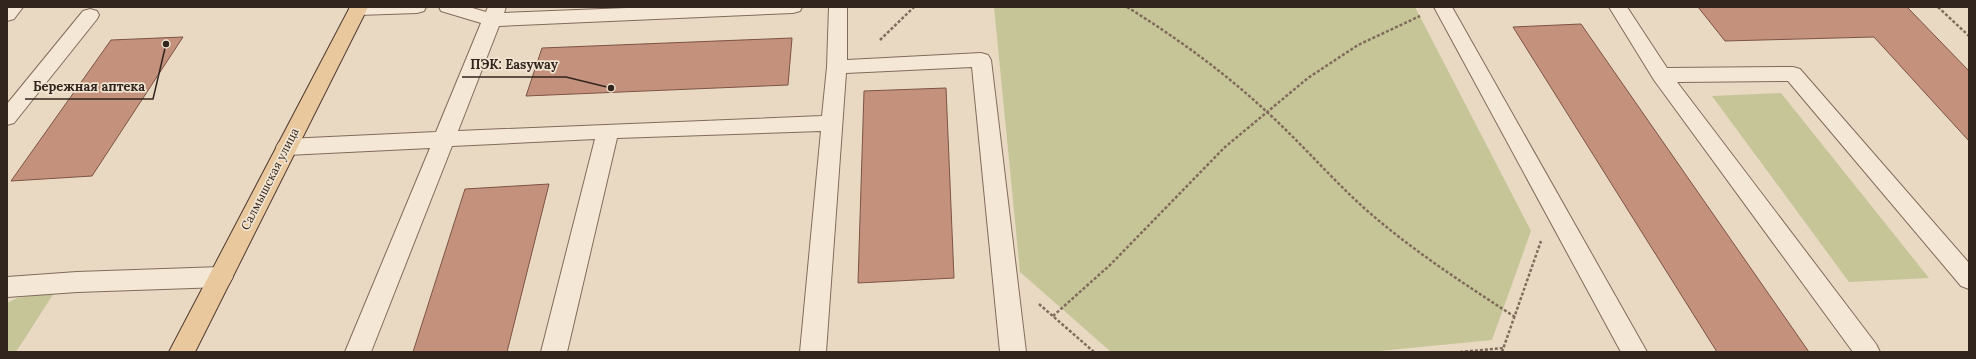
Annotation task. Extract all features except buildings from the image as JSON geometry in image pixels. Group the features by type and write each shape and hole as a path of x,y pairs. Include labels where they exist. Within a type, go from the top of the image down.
{"main road":[{"name":"Салмышская улица","path":"182,352 358,8"}],"lane":[{"path":"7,15 14,7"},
{"path":"358,8 417,7"},
{"path":"448,7 494,14 793,7"},
{"path":"813,352 832,123 844,67 838,7"},
{"path":"1618,7 1661,75 1867,352"},
{"path":"1435,10 1553,206 1634,352"},
{"path":"358,352 442,140 494,14"},
{"path":"7,118 90,15"},
{"path":"844,67 981,60 1013,352"},
{"path":"1661,75 1793,74 1969,279"},
{"path":"287,147 608,131 832,123"},
{"path":"554,352 608,131"},
{"path":"7,287 77,282 221,276"}],"path":[{"path":"844,67 914,7"},
{"path":"1127,7 1150,20 1207,62 1267,112 1376,219 1455,278 1515,317"},
{"path":"1938,7 1969,36"},
{"path":"1053,316 1110,265 1225,147 1308,78 1358,45 1435,10"},
{"path":"1502,352 1553,206"},
{"path":"1004,273 1094,352"},
{"path":"1460,352 1504,348"}],"green space":[{"path":"994,7 1415,7 1531,231 1492,340 1369,352 1111,352 1020,272"},
{"path":"1781,93 1929,278 1849,282 1712,96"},
{"path":"54,293 16,352 7,352 7,303 17,298"}],"place":[{"name":"Бережная аптека","path":"166,44"},
{"name":"ПЭК: Easyway","path":"611,88"}]}
